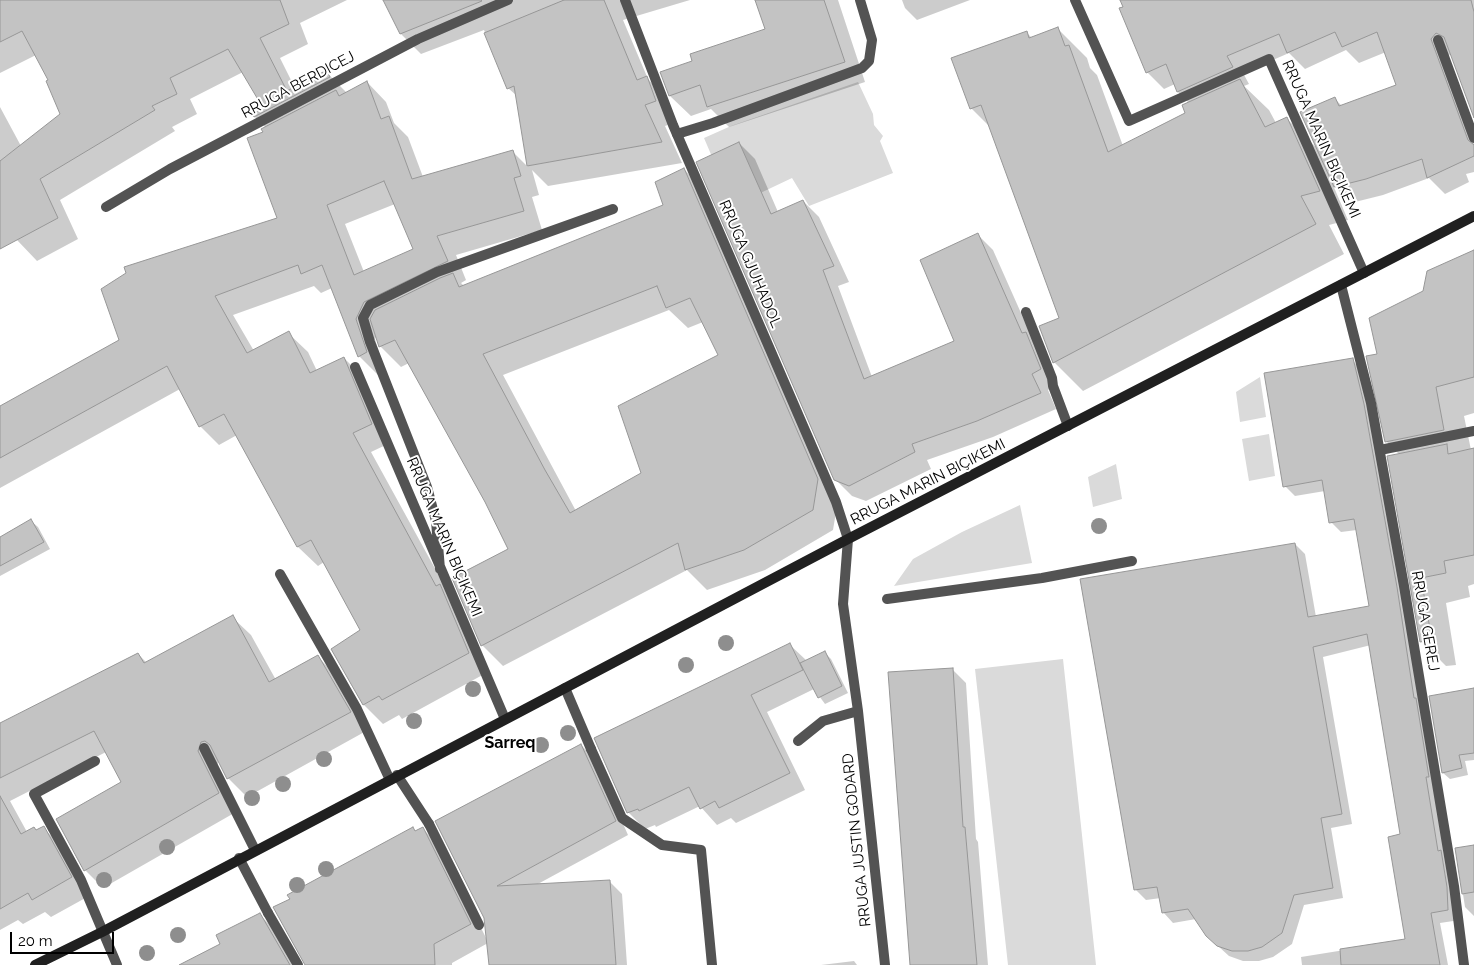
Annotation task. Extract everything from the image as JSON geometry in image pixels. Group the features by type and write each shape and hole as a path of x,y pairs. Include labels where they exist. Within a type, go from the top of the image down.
{"main road":[{"name":"RRUGA MARIN BIÇIKEMI","path":"35,965 102,932 848,539 1474,216"}],"street":[{"name":"RRUGA BERDICEJ","path":"106,207 170,169 418,39 508,0"},
{"name":"RRUGA GJUHADOL","path":"625,0 677,134 836,502 848,539"},
{"path":"677,134 714,123 862,68 869,61 872,40 860,0"},
{"name":"RRUGA MARIN BIÇIKEMI","path":"1075,0 1129,121 1269,59 1364,272"},
{"path":"1438,40 1474,138"},
{"path":"440,569 436,521 428,487 370,342 363,318 370,305 437,272 613,208"},
{"name":"RRUGA GEREJ","path":"1341,285 1371,403 1380,450 1449,857 1464,965"},
{"path":"1026,312 1052,378 1053,386 1068,426"},
{"name":"RRUGA MARIN BIÇIKEMI","path":"355,367 440,569 476,647 506,719"},
{"path":"1380,450 1474,430"},
{"name":"RRUGA JUSTIN GODARD","path":"848,539 843,604 858,711 885,965"},
{"path":"887,599 1042,578 1132,561"},
{"path":"280,574 357,709 393,778 429,824 480,925"},
{"path":"564,688 622,818 662,845 700,850 712,965"},
{"path":"798,741 823,721 858,711"},
{"path":"204,748 255,850"},
{"path":"95,762 34,794 81,880 117,965"},
{"path":"240,858 268,913 298,965"}],"shaded area":[{"path":"858,82 873,114 874,125 883,136 880,141 893,173 809,206 792,178 733,206 704,138 731,126"},
{"path":"1260,377 1266,417 1240,422 1236,392"},
{"path":"1269,434 1275,476 1249,481 1242,439"},
{"path":"1116,464 1122,499 1093,507 1088,477"},
{"path":"1020,505 1032,563 894,586 913,559 962,532"},
{"path":"1063,659 1096,965 1008,965 975,669"}],"building":[{"path":"0,0 280,0 289,24 260,38 287,91 327,70 330,77 254,117 252,114 263,108 228,49 170,78 177,94 152,106 155,110 40,179 58,218 0,249 0,161 60,114 46,81 48,80 22,31 0,42"},
{"path":"383,0 481,0 482,1 400,34"},
{"path":"564,0 604,0 637,80 647,76 656,101 645,105 662,142 527,166 514,86 507,89 484,33"},
{"path":"755,0 824,0 845,62 707,107 700,85 669,96 660,72 692,61 690,54 765,29"},
{"path":"1120,0 1471,0 1474,12 1474,118 1444,37 1436,33 1431,39 1468,140 1474,145 1474,156 1427,178 1422,159 1366,179 1334,187 1300,112 1335,97 1339,106 1396,85 1377,32 1342,47 1335,32 1287,53 1279,34 1227,56 1233,67 1177,92 1166,64 1146,73 1119,8 1123,7"},
{"path":"1058,27 1065,46 1069,45 1108,152 1185,113 1182,105 1240,79 1265,127 1287,117 1320,191 1301,196 1316,224 1053,363 1039,326 1059,318 981,105 970,109 951,58 1027,31 1029,38"},
{"path":"367,81 381,119 389,116 412,179 513,150 521,176 514,178 524,211 437,236 448,261 364,302 356,319 367,352 358,357 322,265 301,274 298,265 215,296 247,353 289,331 310,373 344,357 372,424 353,433 436,586 440,584 469,653 382,700 379,696 363,705 331,649 360,630 311,540 297,547 224,414 199,427 167,366 0,458 0,406 119,340 101,289 126,273 124,267 277,218 247,138 263,132 261,129 336,90 339,96","holes":["384,181 413,249 354,275 327,205"]},
{"path":"739,142 771,214 803,200 834,266 823,270 864,379 954,341 920,260 978,233 1022,333 1026,332 1041,369 1032,374 1041,393 977,421 912,444 915,452 849,486 834,480 696,162"},
{"path":"684,168 818,479 813,510 744,550 685,570 678,543 481,646 452,578 508,549 485,502 395,340 379,347 370,319 375,310 440,278 453,273 459,287 663,205 655,182","holes":["657,286 666,308 690,298 718,355 618,406 641,473 570,513 483,354"]},
{"path":"1474,250 1474,377 1436,387 1444,430 1385,442 1366,356 1377,354 1369,318 1423,291 1427,271"},
{"path":"1353,358 1364,404 1397,587 1414,698 1416,698 1429,777 1426,777 1438,851 1441,850 1447,887 1448,910 1431,913 1440,965 1341,965 1340,949 1405,939 1388,837 1400,834 1367,634 1313,647 1342,814 1321,818 1333,888 1294,895 1282,933 1262,947 1248,951 1232,951 1217,946 1206,936 1188,909 1162,913 1157,887 1134,890 1080,579 1295,543 1308,617 1369,606 1354,519 1329,523 1322,480 1283,487 1264,373"},
{"path":"1447,444 1448,454 1474,448 1474,555 1444,561 1446,573 1421,578 1432,640 1420,642 1387,456"},
{"path":"31,519 44,542 0,566 0,537"},
{"path":"233,615 269,682 318,655 351,712 227,779 210,745 205,741 201,742 198,751 219,793 84,871 56,819 121,782 94,731 0,778 0,723 138,653 144,663"},
{"path":"790,643 803,670 751,695 790,773 719,808 715,801 700,809 689,787 639,811 638,809 627,813 594,738"},
{"path":"825,651 842,686 818,698 800,663"},
{"path":"953,668 963,827 965,827 977,965 910,965 888,672"},
{"path":"1474,688 1474,753 1459,755 1462,768 1442,773 1429,696"},
{"path":"581,744 616,821 497,886 610,880 616,965 489,965 484,918 435,821"},
{"path":"0,796 21,834 34,827 36,830 44,826 72,877 32,900 28,893 0,909"},
{"path":"413,827 415,831 423,827 471,924 434,944 435,965 305,965 273,907 290,899 287,895"},
{"path":"1474,845 1474,892 1462,894 1455,848"},
{"path":"260,913 290,965 179,965 220,944 216,935"}],"district":[{"name":"Sarreq","path":"510,743"}]}
